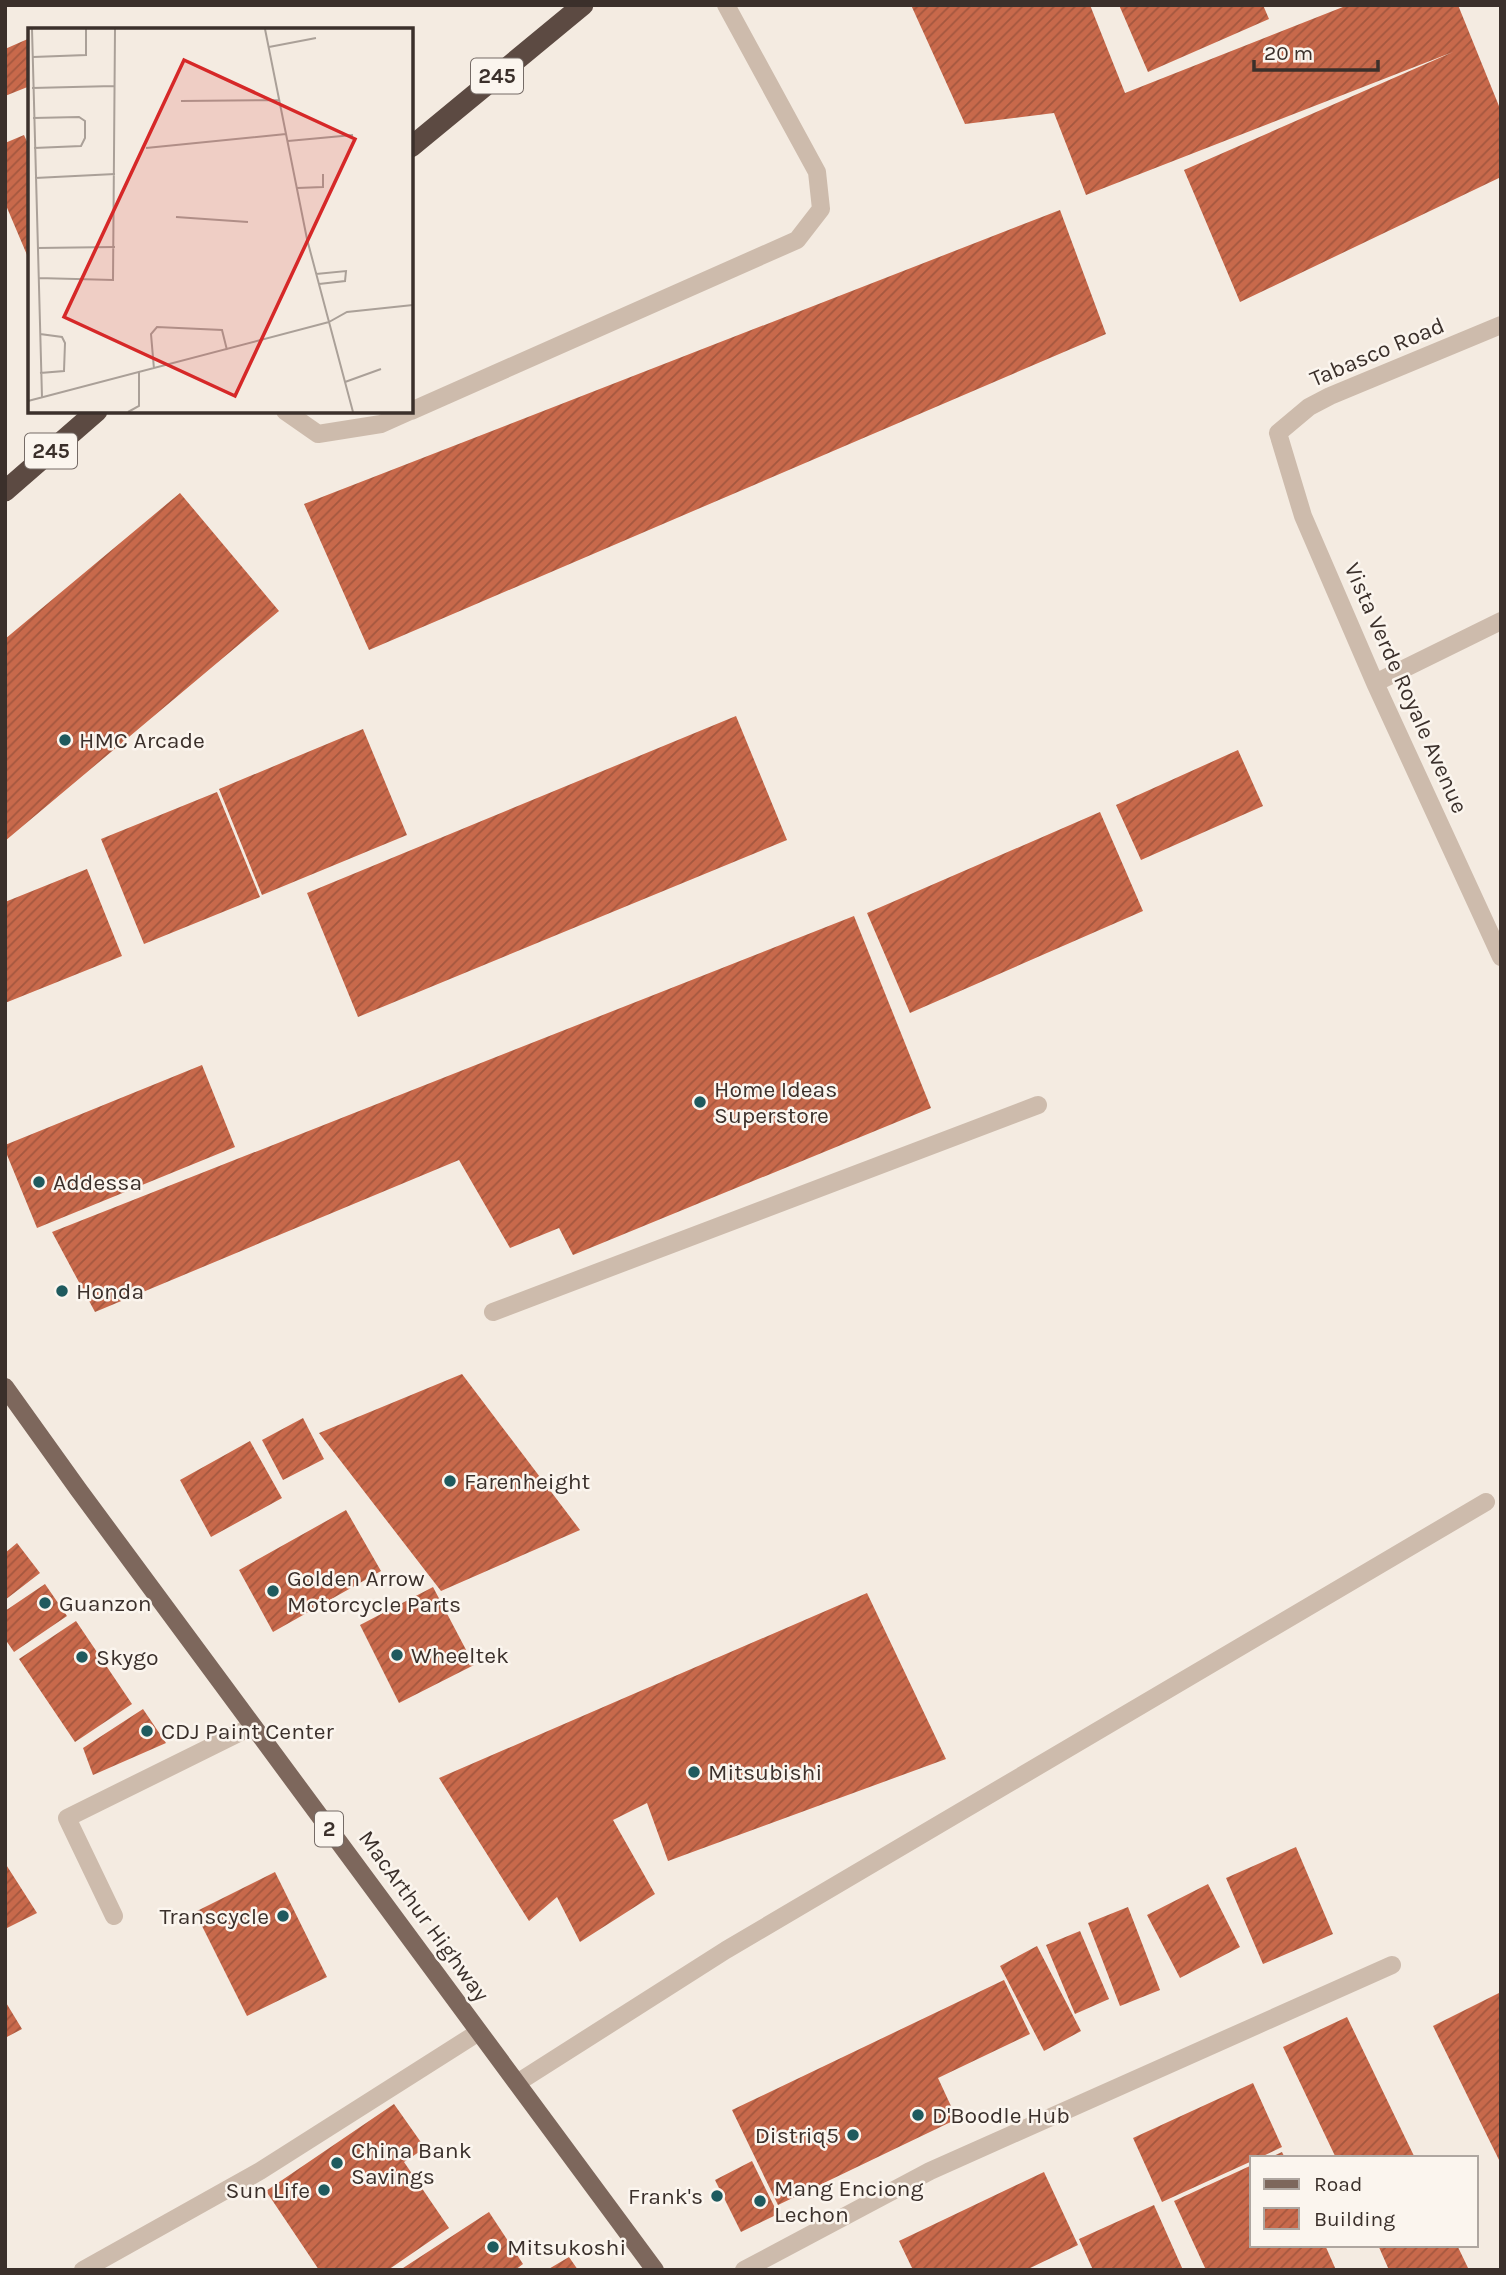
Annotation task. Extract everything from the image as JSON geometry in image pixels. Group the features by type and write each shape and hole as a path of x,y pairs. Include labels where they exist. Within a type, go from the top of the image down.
{"highway":[{"name":"245","path":"413,145 583,5"},
{"name":"245","path":"5,491 95,413"}],"main road":[{"name":"MacArthur Highway","path":"5,1387 656,2270"}],"street":[{"path":"413,410 797,240 821,209 817,172 726,5"},
{"name":"Tabasco Road","path":"1278,433 1309,407 1330,396 1501,326"},
{"path":"288,413 318,434 381,424 406,413"},
{"name":"Vista Verde Royale Avenue","path":"1278,433 1303,516 1375,683 1501,957"},
{"path":"1375,683 1501,621"},
{"path":"493,1312 1038,1105"},
{"path":"517,2083 726,1950 1486,1502"},
{"path":"114,1916 67,1818 253,1726"},
{"path":"744,2270 930,2171 1392,1965"},
{"path":"83,2270 260,2171 479,2032"}],"building":[{"path":"911,5 1090,5 1125,93 1348,5 1458,5 1501,111 1501,177 1240,302 1184,170 1453,52 1086,195 1054,113 965,124"},
{"path":"1119,5 1263,5 1269,19 1148,72"},
{"path":"28,39 28,87 5,96 5,49"},
{"path":"24,135 28,144 28,257 5,203 5,143"},
{"path":"1060,210 1106,334 369,650 304,504"},
{"name":"HMC Arcade","path":"180,493 279,611 5,841 5,639"},
{"path":"736,716 787,840 358,1017 307,893"},
{"path":"363,729 407,835 262,895 219,789"},
{"path":"1238,750 1263,806 1141,860 1116,805"},
{"path":"217,792 260,897 144,944 101,839"},
{"path":"1100,812 1143,911 910,1013 867,913"},
{"path":"87,869 122,956 5,1003 5,902"},
{"path":"854,916 931,1108 573,1255 559,1228 510,1248 459,1160 95,1312 52,1232"},
{"path":"202,1065 235,1147 37,1228 5,1145"},
{"name":"Farenheight","path":"462,1374 580,1530 441,1591 319,1433"},
{"path":"303,1418 324,1459 283,1480 262,1440"},
{"path":"250,1441 282,1498 211,1537 180,1480"},
{"path":"346,1510 381,1571 273,1632 239,1570"},
{"path":"17,1543 40,1573 5,1600 5,1553"},
{"path":"45,1584 67,1616 14,1652 5,1639 5,1611"},
{"path":"433,1587 474,1665 399,1703 360,1625"},
{"path":"867,1593 946,1759 668,1861 647,1803 613,1820 655,1894 580,1942 557,1897 529,1921 439,1778"},
{"path":"76,1621 132,1704 75,1742 19,1659"},
{"path":"143,1709 166,1743 93,1775 83,1748"},
{"path":"1296,1847 1333,1934 1263,1964 1226,1878"},
{"path":"5,1863 37,1913 5,1929"},
{"path":"275,1872 327,1977 247,2016 195,1912"},
{"path":"1208,1884 1240,1947 1180,1978 1147,1915"},
{"path":"1128,1907 1160,1990 1120,2006 1088,1923"},
{"path":"1080,1931 1109,1999 1075,2014 1046,1945"},
{"path":"1037,1946 1081,2031 1044,2051 1000,1966"},
{"path":"1004,1980 1030,2034 938,2078 957,2119 778,2205 732,2110"},
{"path":"1501,1992 1501,2164 1433,2026"},
{"path":"5,2001 22,2029 5,2038"},
{"path":"1347,2017 1414,2156 1335,2156 1283,2047"},
{"path":"1253,2083 1282,2147 1263,2156 1250,2156 1250,2162 1162,2202 1133,2138"},
{"path":"394,2104 425,2148 404,2162 449,2228 388,2270 319,2270 266,2191"},
{"path":"752,2161 778,2214 741,2232 715,2180"},
{"path":"1250,2166 1250,2247 1326,2247 1336,2270 1206,2270 1174,2201"},
{"path":"1044,2172 1078,2245 1026,2270 913,2270 899,2241"},
{"path":"1154,2205 1183,2270 1093,2270 1079,2239"},
{"path":"489,2212 523,2264 515,2270 400,2270"},
{"path":"1379,2247 1458,2247 1469,2270 1389,2270"},
{"path":"569,2257 578,2270 547,2270"}],"place":[{"name":"HMC Arcade","path":"65,740"},
{"name":"Home Ideas Superstore","path":"700,1102"},
{"name":"Addessa","path":"39,1182"},
{"name":"Honda","path":"62,1291"},
{"name":"Farenheight","path":"450,1481"},
{"name":"Golden Arrow Motorcycle Parts","path":"273,1591"},
{"name":"Guanzon","path":"45,1603"},
{"name":"Wheeltek","path":"397,1655"},
{"name":"Skygo","path":"82,1657"},
{"name":"CDJ Paint Center","path":"147,1731"},
{"name":"Mitsubishi","path":"694,1772"},
{"name":"Transcycle","path":"283,1916"},
{"name":"D'Boodle Hub","path":"918,2115"},
{"name":"Distriq5","path":"853,2135"},
{"name":"China Bank Savings","path":"337,2163"},
{"name":"Sun Life","path":"324,2190"},
{"name":"Frank's","path":"717,2196"},
{"name":"Mang Enciong Lechon","path":"760,2201"},
{"name":"Mitsukoshi","path":"493,2247"}]}
